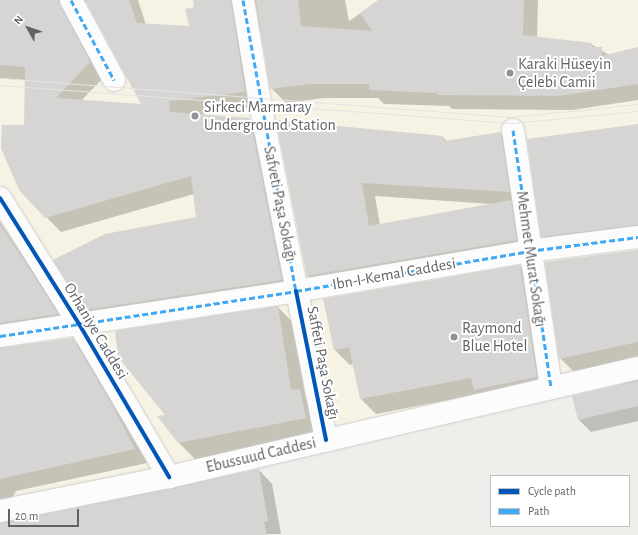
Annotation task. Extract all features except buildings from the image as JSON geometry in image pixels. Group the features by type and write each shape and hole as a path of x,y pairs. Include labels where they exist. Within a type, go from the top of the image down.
{"street":[{"path":"71,0 114,80"},
{"name":"Safveti Paşa Sokağı","path":"243,0 263,118 296,291"},
{"name":"Mehmet Murat Sokağı","path":"513,130 529,251 551,388"},
{"name":"Orhaniye Caddesi","path":"0,198 78,324 169,477"},
{"name":"Ibn-I-Kemal Caddesi","path":"0,336 296,291 529,251 638,237"},
{"name":"Saffeti Paşa Sokağı","path":"296,291 326,440"},
{"name":"Ebussuud Caddesi","path":"0,511 169,477 638,368"}],"shaded area":[{"path":"0,0 638,0 638,362 256,450 0,499"}],"tram line":[{"path":"0,78 511,117 638,104"},
{"path":"0,85 512,123 638,111"}],"marked path":[{"path":"71,0 114,80"},
{"path":"243,0 296,291"},
{"path":"513,130 551,388"},
{"path":"0,336 296,291 529,251 638,237"}],"cycle path":[{"path":"0,198 79,324 169,477"},
{"path":"296,291 326,440"}],"place":[{"name":"Karaki Hüseyin Çelebi Camii","path":"510,73"},
{"name":"Sirkeci Marmaray Underground Station","path":"195,116"},
{"name":"Raymond Blue Hotel","path":"454,337"}]}
